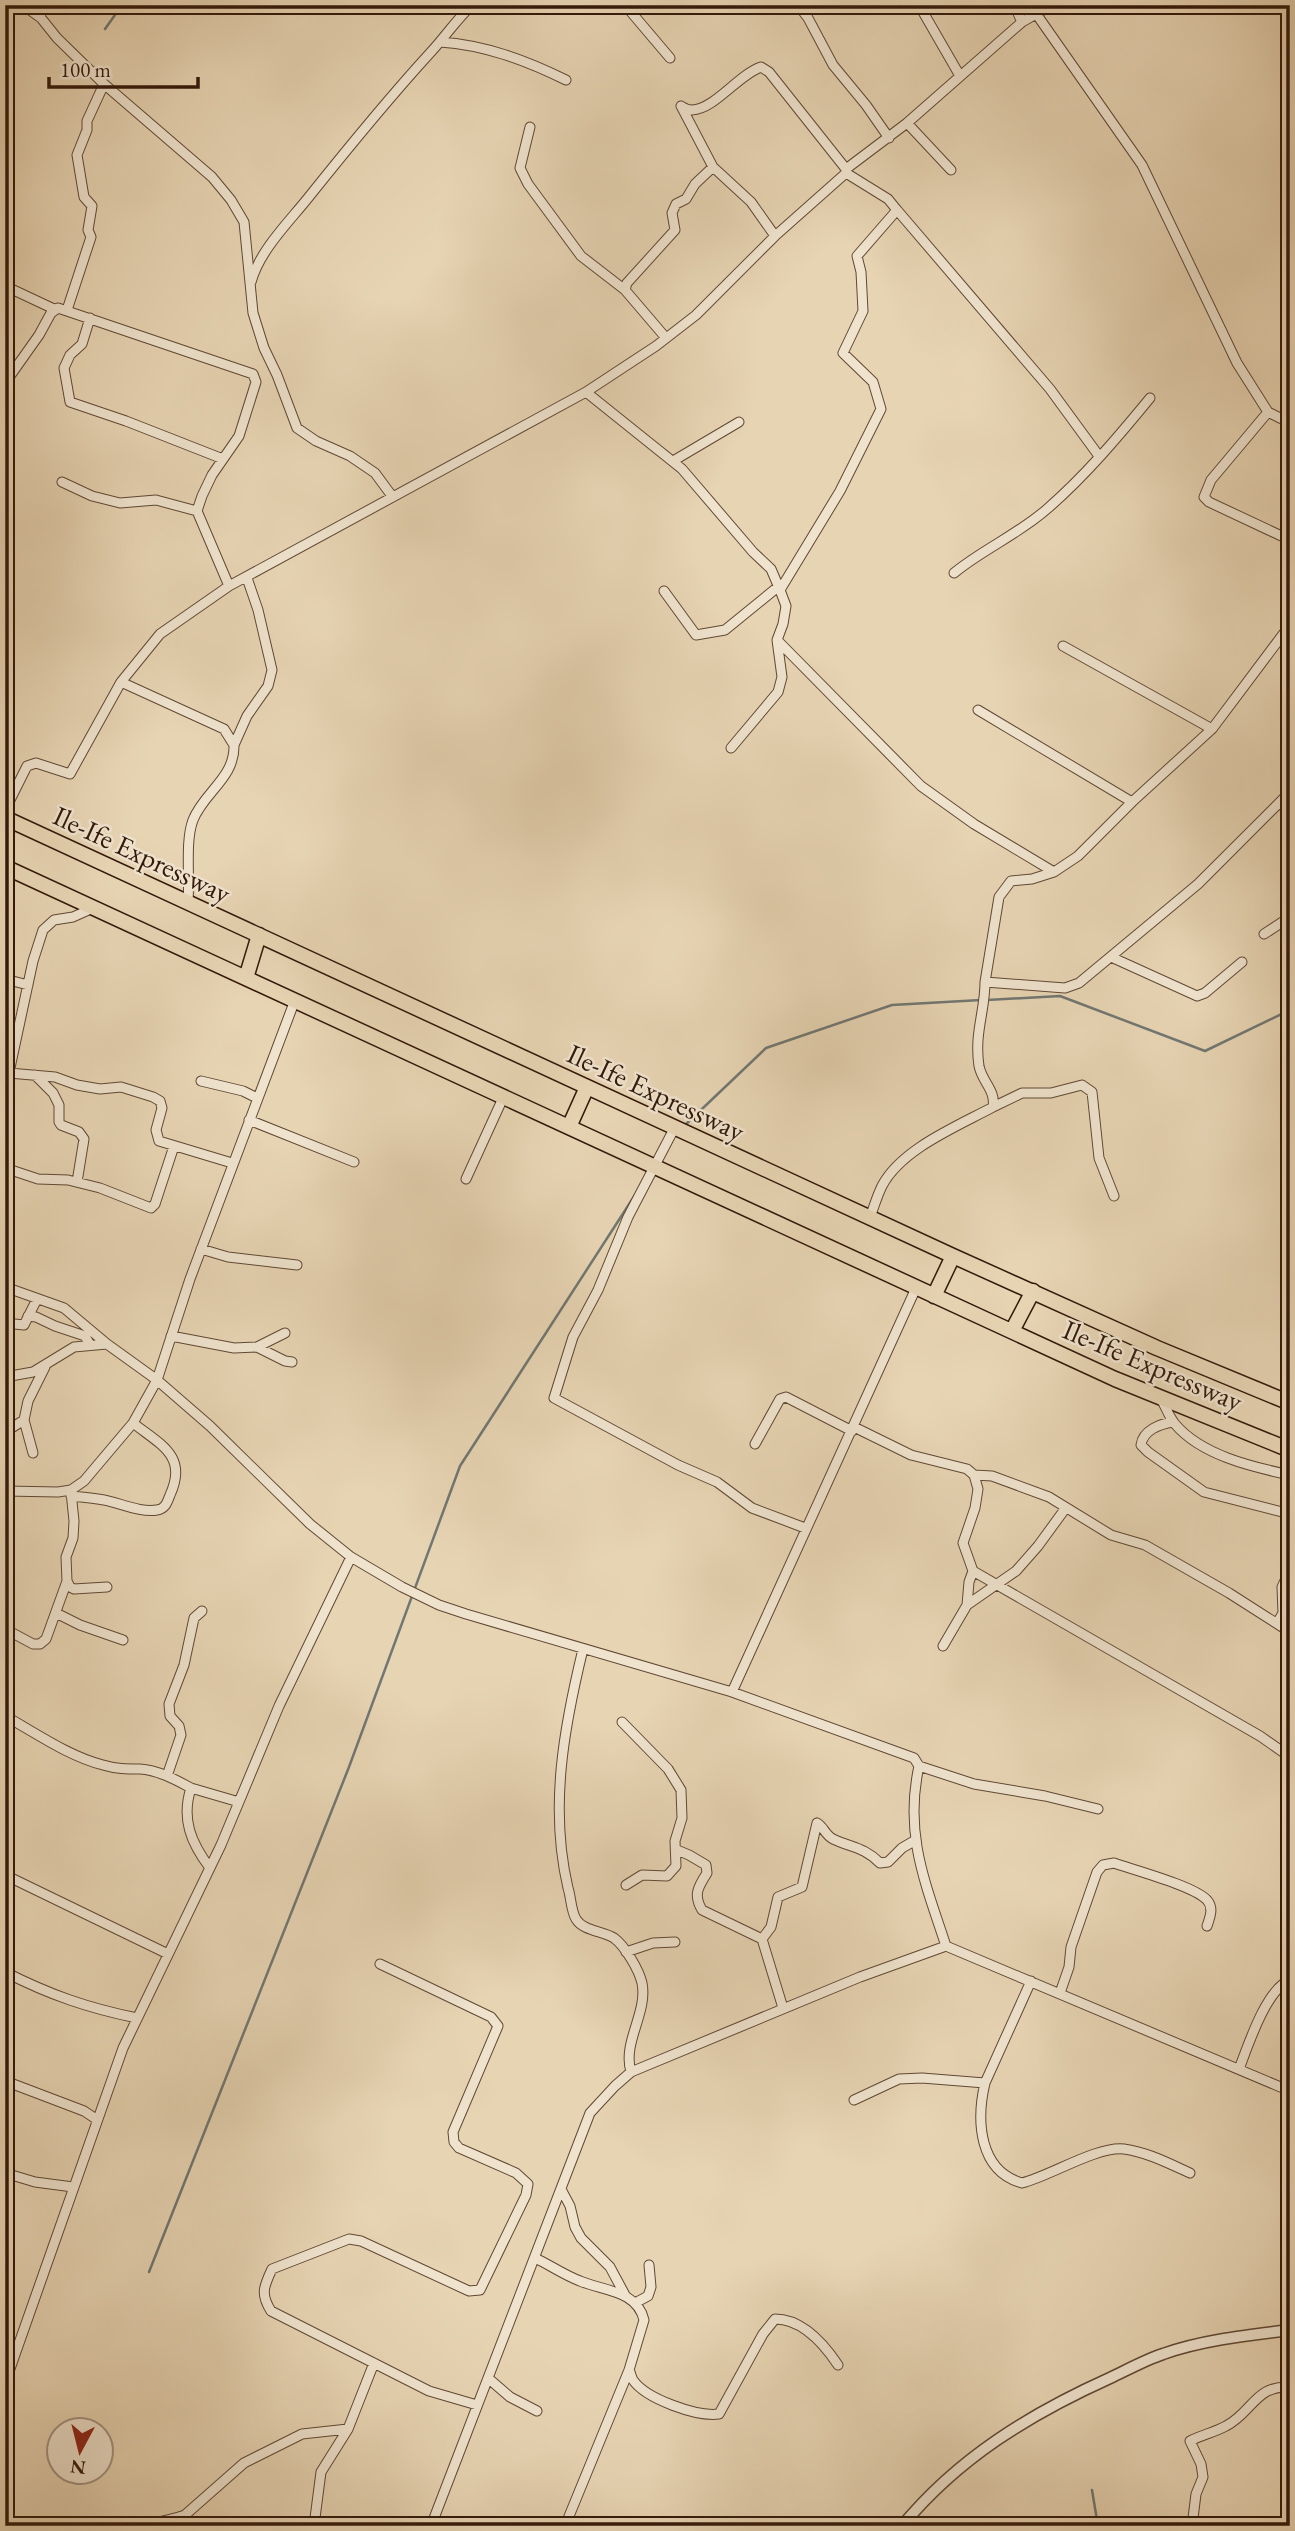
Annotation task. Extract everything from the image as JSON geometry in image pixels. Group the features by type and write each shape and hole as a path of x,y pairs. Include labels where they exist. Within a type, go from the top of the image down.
{"highway":[{"name":"Ile-Ife Expressway","path":"5,818 953,1256 1135,1338 1290,1403"},
{"name":"Ile-Ife Expressway","path":"5,867 1115,1379 1290,1450"},
{"path":"246,978 259,935"},
{"path":"569,1127 587,1087"},
{"path":"934,1296 953,1256"},
{"path":"1013,1331 1033,1291"}],"street":[{"path":"23,5 41,18"},
{"path":"39,5 45,26 104,84 212,177 231,200 244,222 253,313 264,348 278,375 297,428 316,441 350,456 375,473 392,496"},
{"path":"250,287 256,267 281,232 384,103 440,41 454,21 472,5"},
{"path":"629,5 631,12 670,58"},
{"path":"798,5 833,65 866,104 888,138"},
{"path":"919,5 960,76"},
{"path":"1014,5 1022,22"},
{"path":"5,810 27,766 36,763 71,774 121,682 160,634 229,586 586,392 666,338 696,315 775,236 846,171 907,123 1022,22 1052,5"},
{"path":"1037,15 1142,165 1237,363 1268,412 1290,423"},
{"path":"440,41 472,44 532,63 566,80"},
{"path":"775,236 751,202 713,167 681,106 692,110 717,99 749,71 761,67 769,72 846,171 888,199 1050,389 1099,456"},
{"path":"67,310 91,237 88,230 92,206 84,197 77,155 87,130 87,121 104,84"},
{"path":"907,123 951,170"},
{"path":"530,127 520,168 527,184 581,256 625,290 666,338"},
{"path":"625,290 627,283 675,230 672,213 676,204 686,200 695,184 713,167"},
{"path":"664,591 696,635 725,630 779,588 840,491 881,410 873,382 843,353 863,310 861,272 857,256 897,210"},
{"path":"5,286 54,309 67,310 253,374 256,382 239,436 223,458 202,496 197,511 229,586"},
{"path":"5,383 54,309"},
{"path":"90,318 82,344 70,355 64,368 70,402 223,458"},
{"path":"586,392 673,461 752,552 771,569 779,588 786,607 777,640 782,677 778,692 731,748"},
{"path":"954,573 1046,510 1150,398"},
{"path":"1268,412 1211,480 1204,497 1209,502 1290,540"},
{"path":"673,461 739,422"},
{"path":"62,482 92,496 120,503 156,500 197,511"},
{"path":"188,901 189,834 194,817 231,765 234,745 247,716 268,686 272,670 258,610 247,578"},
{"path":"993,1107 995,1098 982,1076 977,1043 978,1021 985,1000 985,982 999,897 1011,881 1032,879 1054,872 1078,856 1212,729 1290,625"},
{"path":"777,640 921,786 974,824 1054,872"},
{"path":"1063,646 1212,729"},
{"path":"121,682 224,729 234,745"},
{"path":"978,710 1132,802"},
{"path":"985,982 1071,988 1198,884 1290,792"},
{"path":"1279,803 1290,811"},
{"path":"5,1091 43,930 54,920 73,917 93,908"},
{"path":"1264,934 1290,917"},
{"path":"1111,957 1197,996 1205,993 1242,962"},
{"path":"5,979 28,985"},
{"path":"71,1493 133,1423 157,1380 232,1163 295,1000"},
{"path":"9,1073 55,1077 100,1089 121,1087 153,1097 160,1101 162,1108 156,1130 159,1141 232,1163"},
{"path":"35,1075 53,1093 59,1105 61,1125 79,1132 83,1139 77,1182"},
{"path":"201,1081 243,1091 257,1098"},
{"path":"870,1217 883,1184 901,1163 942,1134 1012,1096 1028,1092 1051,1093 1082,1085 1092,1092 1099,1158 1114,1196"},
{"path":"466,1180 503,1098"},
{"path":"249,1121 355,1162"},
{"path":"675,1127 628,1217 598,1290 573,1338 554,1398 678,1465 717,1482 752,1508 805,1528"},
{"path":"5,1168 38,1179 77,1182 100,1188 151,1208 155,1204 174,1146"},
{"path":"201,1249 228,1257 298,1265"},
{"path":"5,1287 64,1308 107,1344 157,1380 210,1426 310,1524 351,1557 439,1605 732,1692 887,1746 914,1758 919,1766 974,1784 1045,1796 1085,1808 1098,1809"},
{"path":"732,1692 916,1288"},
{"path":"5,1323 22,1326 37,1299"},
{"path":"28,1316 85,1336 90,1345"},
{"path":"171,1336 234,1348 257,1347 285,1333"},
{"path":"5,1377 33,1372 74,1347 107,1344"},
{"path":"257,1347 292,1362"},
{"path":"33,1453 24,1420 28,1401 46,1366"},
{"path":"1160,1396 1173,1422 1188,1437 1216,1452 1262,1469 1290,1475"},
{"path":"755,1444 780,1399 786,1397 911,1455 967,1469 974,1475 978,1489 963,1543 973,1571 1260,1736 1290,1757"},
{"path":"6,1425 13,1427 24,1420"},
{"path":"1173,1422 1146,1433 1141,1445 1147,1452 1204,1492 1290,1514"},
{"path":"5,1491 71,1493 148,1511 165,1507 176,1481 177,1469 168,1452 133,1423"},
{"path":"974,1475 992,1476 1049,1497 1111,1535 1144,1545 1229,1593 1290,1632"},
{"path":"84,1481 95,1499"},
{"path":"5,1629 33,1644 40,1644 46,1639 67,1581 66,1557 73,1538 74,1521 71,1493"},
{"path":"943,1646 967,1605 1016,1571 1065,1509"},
{"path":"6,2379 123,2048 210,1868 279,1706 351,1557"},
{"path":"1277,1623 1283,1613 1282,1587 1290,1570"},
{"path":"967,1605 973,1571"},
{"path":"67,1581 74,1589 107,1587"},
{"path":"167,1776 181,1735 179,1726 170,1716 169,1704 184,1665 194,1618 202,1611"},
{"path":"56,1613 80,1625 123,1640"},
{"path":"583,1649 569,1706 558,1816 566,1876 576,1919 583,1926 615,1939 626,1952 642,1981 643,1997 628,2061 631,2072"},
{"path":"5,1716 101,1765 128,1770 142,1769 167,1776 191,1788 239,1802"},
{"path":"622,1722 668,1769 681,1790 682,1818 675,1841 676,1866 667,1876 642,1875 626,1885"},
{"path":"919,1766 913,1801 915,1841 946,1946"},
{"path":"191,1788 185,1819 195,1848 210,1868"},
{"path":"762,1938 771,1927 778,1897 802,1887 816,1824 821,1825 831,1838 860,1847 880,1863 888,1862 902,1848 915,1841"},
{"path":"677,1850 706,1865 707,1873 696,1891 697,1902 702,1910 762,1938 783,2008"},
{"path":"1060,1993 1084,1903 1097,1872 1103,1865 1114,1863 1196,1892 1208,1901 1212,1912 1207,1926"},
{"path":"5,1875 168,1954"},
{"path":"626,1952 653,1943 675,1942"},
{"path":"431,2526 590,2113 631,2072 860,1977 946,1946 1290,2091"},
{"path":"380,1964 491,2017 498,2026 453,2132 454,2142 459,2148 516,2173 528,2184 526,2195 480,2291 469,2291 360,2241 349,2239 272,2269 265,2284 264,2300 271,2311 429,2391 477,2405"},
{"path":"5,1972 45,1992 96,2010 137,2018"},
{"path":"1239,2069 1257,2023 1270,1999 1283,1983 1290,1980"},
{"path":"1031,1981 985,2083 981,2101 982,2140 998,2172 1008,2179 1022,2183 1080,2160 1107,2151 1124,2149 1155,2158 1190,2174"},
{"path":"854,2100 899,2079 985,2083"},
{"path":"5,2081 84,2111 96,2119"},
{"path":"5,2173 35,2182 73,2187"},
{"path":"561,2189 581,2238 610,2267 625,2295"},
{"path":"535,2258 580,2281 625,2295 635,2303 644,2320 629,2370 565,2526"},
{"path":"635,2303 648,2296 652,2287 649,2264"},
{"path":"629,2370 633,2381 641,2388 670,2404 703,2413 719,2414 763,2334 775,2319 784,2319 811,2333 825,2345 838,2365"},
{"path":"902,2526 927,2496 1002,2435 1055,2403 1164,2354 1241,2337 1290,2330"},
{"path":"315,2518 321,2472 348,2429 374,2363"},
{"path":"488,2378 510,2397 537,2411"},
{"path":"1192,2526 1196,2494 1203,2477 1191,2441 1227,2426 1245,2413 1255,2398 1263,2392 1290,2387"},
{"path":"149,2526 185,2515 244,2463 293,2438 302,2434 348,2429"}],"waterway":[{"path":"105,29 122,5"},
{"path":"987,1000 1060,996 1205,1051 1290,1010"},
{"path":"683,1127 766,1048 892,1005 981,1000"},
{"path":"149,2272 349,1767 460,1466 635,1195"},
{"path":"1092,2490 1098,2526"}]}
